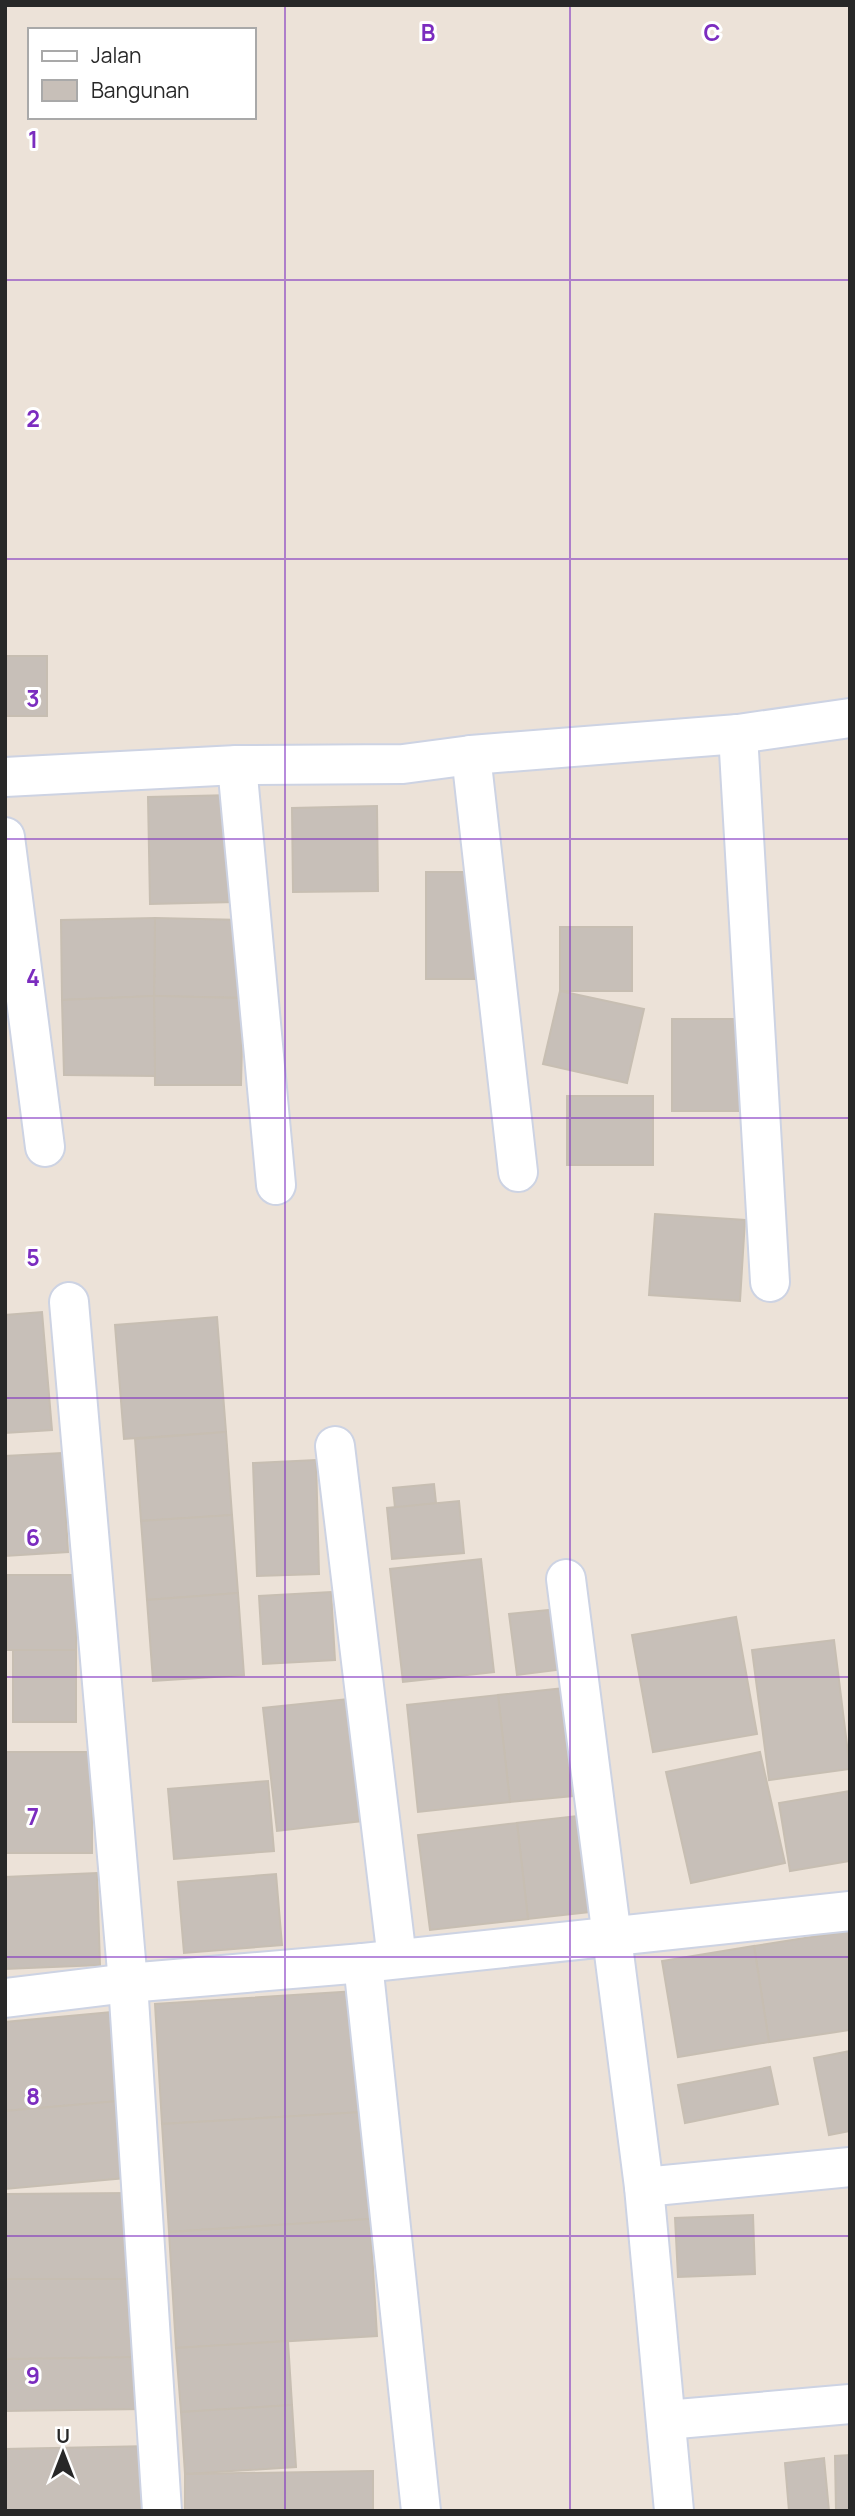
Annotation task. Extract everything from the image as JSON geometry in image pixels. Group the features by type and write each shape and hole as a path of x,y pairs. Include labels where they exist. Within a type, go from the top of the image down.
{"street":[{"path":"5,777 237,765 403,764 471,755 738,734 850,719"},
{"path":"738,734 770,1282"},
{"path":"471,755 518,1172"},
{"path":"237,765 276,1185"},
{"path":"5,837 45,1147"},
{"path":"69,1302 128,1983 162,2511"},
{"path":"335,1446 380,1961 421,2511"},
{"path":"566,1579 644,2187 674,2511"},
{"path":"5,1998 128,1983 380,1961 850,1911"},
{"path":"644,2187 850,2167"},
{"path":"666,2420 850,2404"}],"building":[{"path":"5,656 47,656 47,716 5,716"},
{"path":"233,795 235,902 150,904 148,797"},
{"path":"377,806 378,891 293,892 292,808"},
{"path":"426,872 477,872 477,979 426,979"},
{"path":"155,918 244,920 243,998 154,996"},
{"path":"155,918 154,996 62,1000 61,920"},
{"path":"560,927 632,927 632,991 560,991"},
{"path":"560,991 644,1009 627,1083 543,1064"},
{"path":"154,996 243,998 241,1085 155,1085"},
{"path":"154,996 155,1076 64,1075 62,1000"},
{"path":"672,1019 740,1019 740,1111 672,1111"},
{"path":"567,1096 653,1096 653,1165 567,1165"},
{"path":"655,1214 745,1220 740,1301 649,1295"},
{"path":"42,1312 52,1430 5,1433 5,1315"},
{"path":"217,1317 226,1432 124,1439 115,1325"},
{"path":"226,1432 232,1515 141,1521 135,1439"},
{"path":"62,1453 68,1552 5,1556 5,1456"},
{"path":"316,1460 319,1574 257,1576 253,1463"},
{"path":"434,1484 436,1503 395,1508 393,1488"},
{"path":"459,1501 464,1553 392,1559 387,1508"},
{"path":"232,1515 238,1593 147,1600 141,1521"},
{"path":"481,1559 494,1672 403,1682 390,1569"},
{"path":"7,1575 76,1575 76,1650 7,1650"},
{"path":"331,1592 335,1660 263,1664 259,1596"},
{"path":"238,1593 244,1675 153,1681 147,1600"},
{"path":"558,1609 565,1669 517,1675 509,1614"},
{"path":"736,1617 757,1734 653,1752 632,1635"},
{"path":"834,1640 850,1769 769,1780 752,1650"},
{"path":"13,1650 76,1650 76,1722 13,1722"},
{"path":"573,1687 584,1795 510,1802 498,1695"},
{"path":"498,1695 510,1802 418,1812 407,1705"},
{"path":"348,1699 362,1821 277,1831 263,1708"},
{"path":"5,1752 92,1752 92,1853 5,1853"},
{"path":"760,1752 785,1863 691,1883 666,1772"},
{"path":"268,1781 274,1851 174,1859 168,1789"},
{"path":"850,1791 850,1861 790,1871 779,1803"},
{"path":"586,1815 598,1911 528,1919 517,1823"},
{"path":"517,1823 528,1919 430,1930 418,1835"},
{"path":"97,1873 100,1965 5,1969 5,1877"},
{"path":"276,1874 282,1945 184,1953 178,1882"},
{"path":"850,1931 850,2030 769,2042 754,1946"},
{"path":"754,1946 769,2042 678,2057 662,1961"},
{"path":"356,1991 363,2112 162,2124 155,2004"},
{"path":"122,2011 130,2100 5,2111 5,2022"},
{"path":"850,2051 850,2131 829,2135 814,2058"},
{"path":"770,2067 778,2104 685,2123 678,2085"},
{"path":"130,2100 137,2177 5,2189 5,2111"},
{"path":"363,2112 370,2219 169,2232 162,2124"},
{"path":"131,2193 132,2279 5,2279 5,2194"},
{"path":"753,2215 755,2274 678,2277 675,2218"},
{"path":"370,2219 377,2336 176,2348 169,2232"},
{"path":"5,2279 132,2279 133,2359 5,2359"},
{"path":"288,2341 292,2405 181,2412 176,2348"},
{"path":"141,2357 143,2409 5,2411 5,2359"},
{"path":"292,2405 296,2467 185,2474 181,2412"},
{"path":"151,2446 153,2511 5,2511 5,2449"},
{"path":"850,2455 850,2511 836,2511 835,2456"},
{"path":"824,2458 829,2511 789,2511 785,2463"},
{"path":"373,2471 373,2511 185,2511 185,2474"}]}
